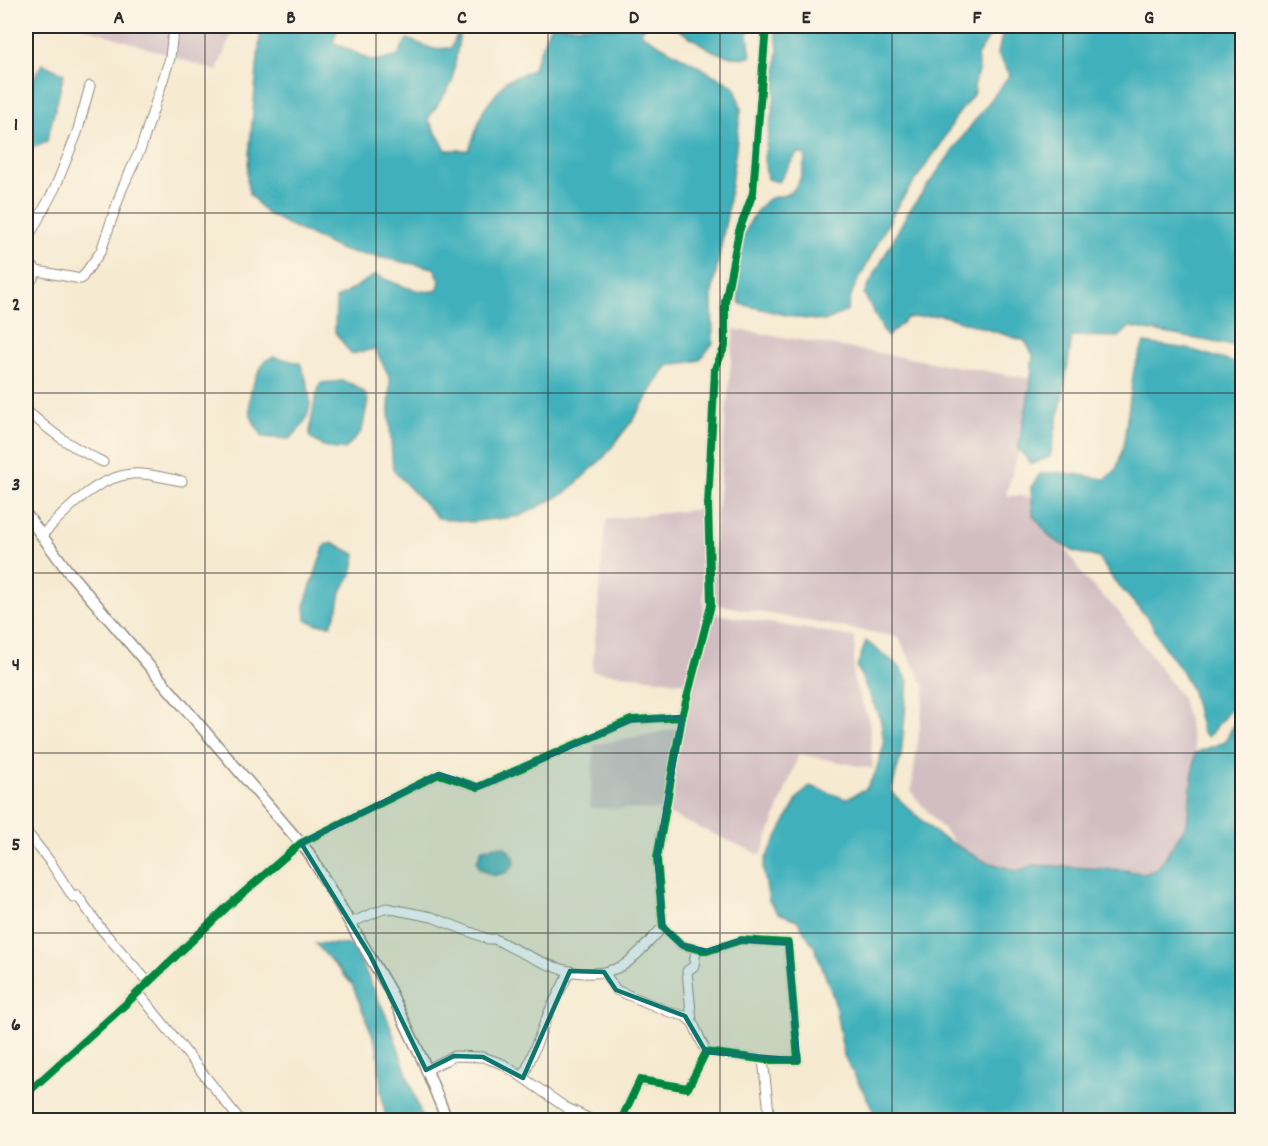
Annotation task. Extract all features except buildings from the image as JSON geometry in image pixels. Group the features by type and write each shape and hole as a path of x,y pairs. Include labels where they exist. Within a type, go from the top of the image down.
{"street":[{"path":"26,259 37,271 81,279 101,251 122,189 141,148 170,58 172,39 177,26"},
{"path":"706,1052 763,1060 798,1060 788,943 741,940 707,951 682,945 663,927 657,858 682,717 711,605 708,504 715,369 725,346 725,302 739,231 753,193 766,26"},
{"path":"26,242 55,189 77,133 90,86"},
{"path":"26,290 37,271"},
{"path":"26,410 58,438 103,462"},
{"path":"41,536 76,501 106,481 132,473 182,481"},
{"path":"26,514 67,570 309,853 390,991 447,1120"},
{"path":"26,1094 227,907 301,843 439,774 478,787 631,720 682,717"},
{"path":"26,831 51,863 73,897 77,895 102,930 148,982"},
{"path":"350,923 386,908 432,917 489,939 495,939 537,961 570,971 604,972 624,965 663,927"},
{"path":"696,948 694,966 687,971 692,1022 706,1052"},
{"path":"523,1078 549,1012 570,971"},
{"path":"604,972 616,990 685,1016 692,1022"},
{"path":"138,992 240,1120"},
{"path":"621,1120 640,1080 688,1088 706,1052"},
{"path":"426,1070 454,1056 483,1057 503,1064 565,1107 592,1120"},
{"path":"763,1060 770,1120"}],"highlighted area":[{"path":"682,717 657,858 663,927 682,945 707,951 741,940 788,943 798,1060 706,1052 685,1016 616,990 604,972 570,971 523,1078 483,1057 454,1056 426,1070 370,955 301,843 439,774 478,787 631,720"}],"shaded area":[{"path":"80,26 234,26 217,71"},
{"path":"734,329 1040,380 1006,495 1031,497 1086,580 1118,611 1182,698 1204,784 1167,881 984,877 911,792 925,687 898,637 709,603"},
{"path":"702,509 704,612 855,637 853,678 869,720 873,769 799,754 761,855 659,810 590,808 594,745 676,729 687,683 592,671 606,519"}],"water":[{"path":"261,26 339,26 333,42 372,61 397,57 407,39 433,49 451,48 461,26 452,83 428,119 446,150 469,150 483,111 506,81 532,70 550,26 614,28 616,26 645,26 640,32 646,37 735,87 741,109 727,215 712,293 713,343 700,360 667,366 632,421 604,457 567,492 520,516 471,522 438,518 393,470 389,414 390,378 375,349 351,354 335,332 336,299 375,275 424,291 438,290 440,280 434,268 341,250 266,213 249,193 247,177"},
{"path":"672,26 747,26 751,57 718,53"},
{"path":"774,26 996,26 977,56 979,68 974,86 975,92 899,203 853,290 847,311 825,321 799,318 740,304 737,276 744,235 750,222 767,200 785,195 798,184 806,156 799,152 779,182 767,179 764,158 775,95 778,47"},
{"path":"1004,26 1242,26 1242,347 1130,327 1119,337 1072,336 1050,457 1032,464 1018,449 1030,388 1033,355 1025,341 941,315 907,318 887,337 864,294 907,214 1010,75 998,54"},
{"path":"43,64 64,74 47,141 26,150 29,94 36,73"},
{"path":"1144,343 1189,349 1242,365 1242,695 1208,737 1202,731 1192,691 1150,621 1113,579 1099,558 1073,551 1051,538 1033,515 1031,487 1040,474 1065,473 1105,479 1116,470 1123,448 1134,369"},
{"path":"274,357 300,363 310,394 310,404 304,422 289,439 263,437 251,415 250,401 255,379 266,360"},
{"path":"342,381 354,385 365,393 368,400 362,431 345,449 335,449 326,447 310,437 311,425 321,383"},
{"path":"334,543 356,555 352,574 341,591 338,608 331,625 317,624 306,620 305,603 325,545"},
{"path":"866,641 901,668 908,681 901,755 891,792 938,835 984,861 1017,871 1033,865 1124,870 1145,874 1159,867 1187,824 1195,753 1225,742 1242,708 1242,1120 879,1120 844,1056 834,999 815,948 797,920 778,913 769,901 763,868 798,798 810,786 846,799 866,789 875,774 884,745 881,721 857,667"},
{"path":"505,847 514,856 515,863 508,872 493,876 479,868 477,861 482,849"},
{"path":"315,943 353,945 389,1022 423,1120 386,1120 378,1049 352,984"}],"cycle path":[{"path":"621,1120 640,1080 688,1088 706,1052 767,1060 798,1060 788,943 741,940 707,951 682,945 663,927 657,858 682,717 711,605 708,504 715,369 725,346 725,302 739,231 753,193 766,26"},
{"path":"26,1094 128,1002 227,907 301,843 439,774 478,787 631,720 682,717"}]}
